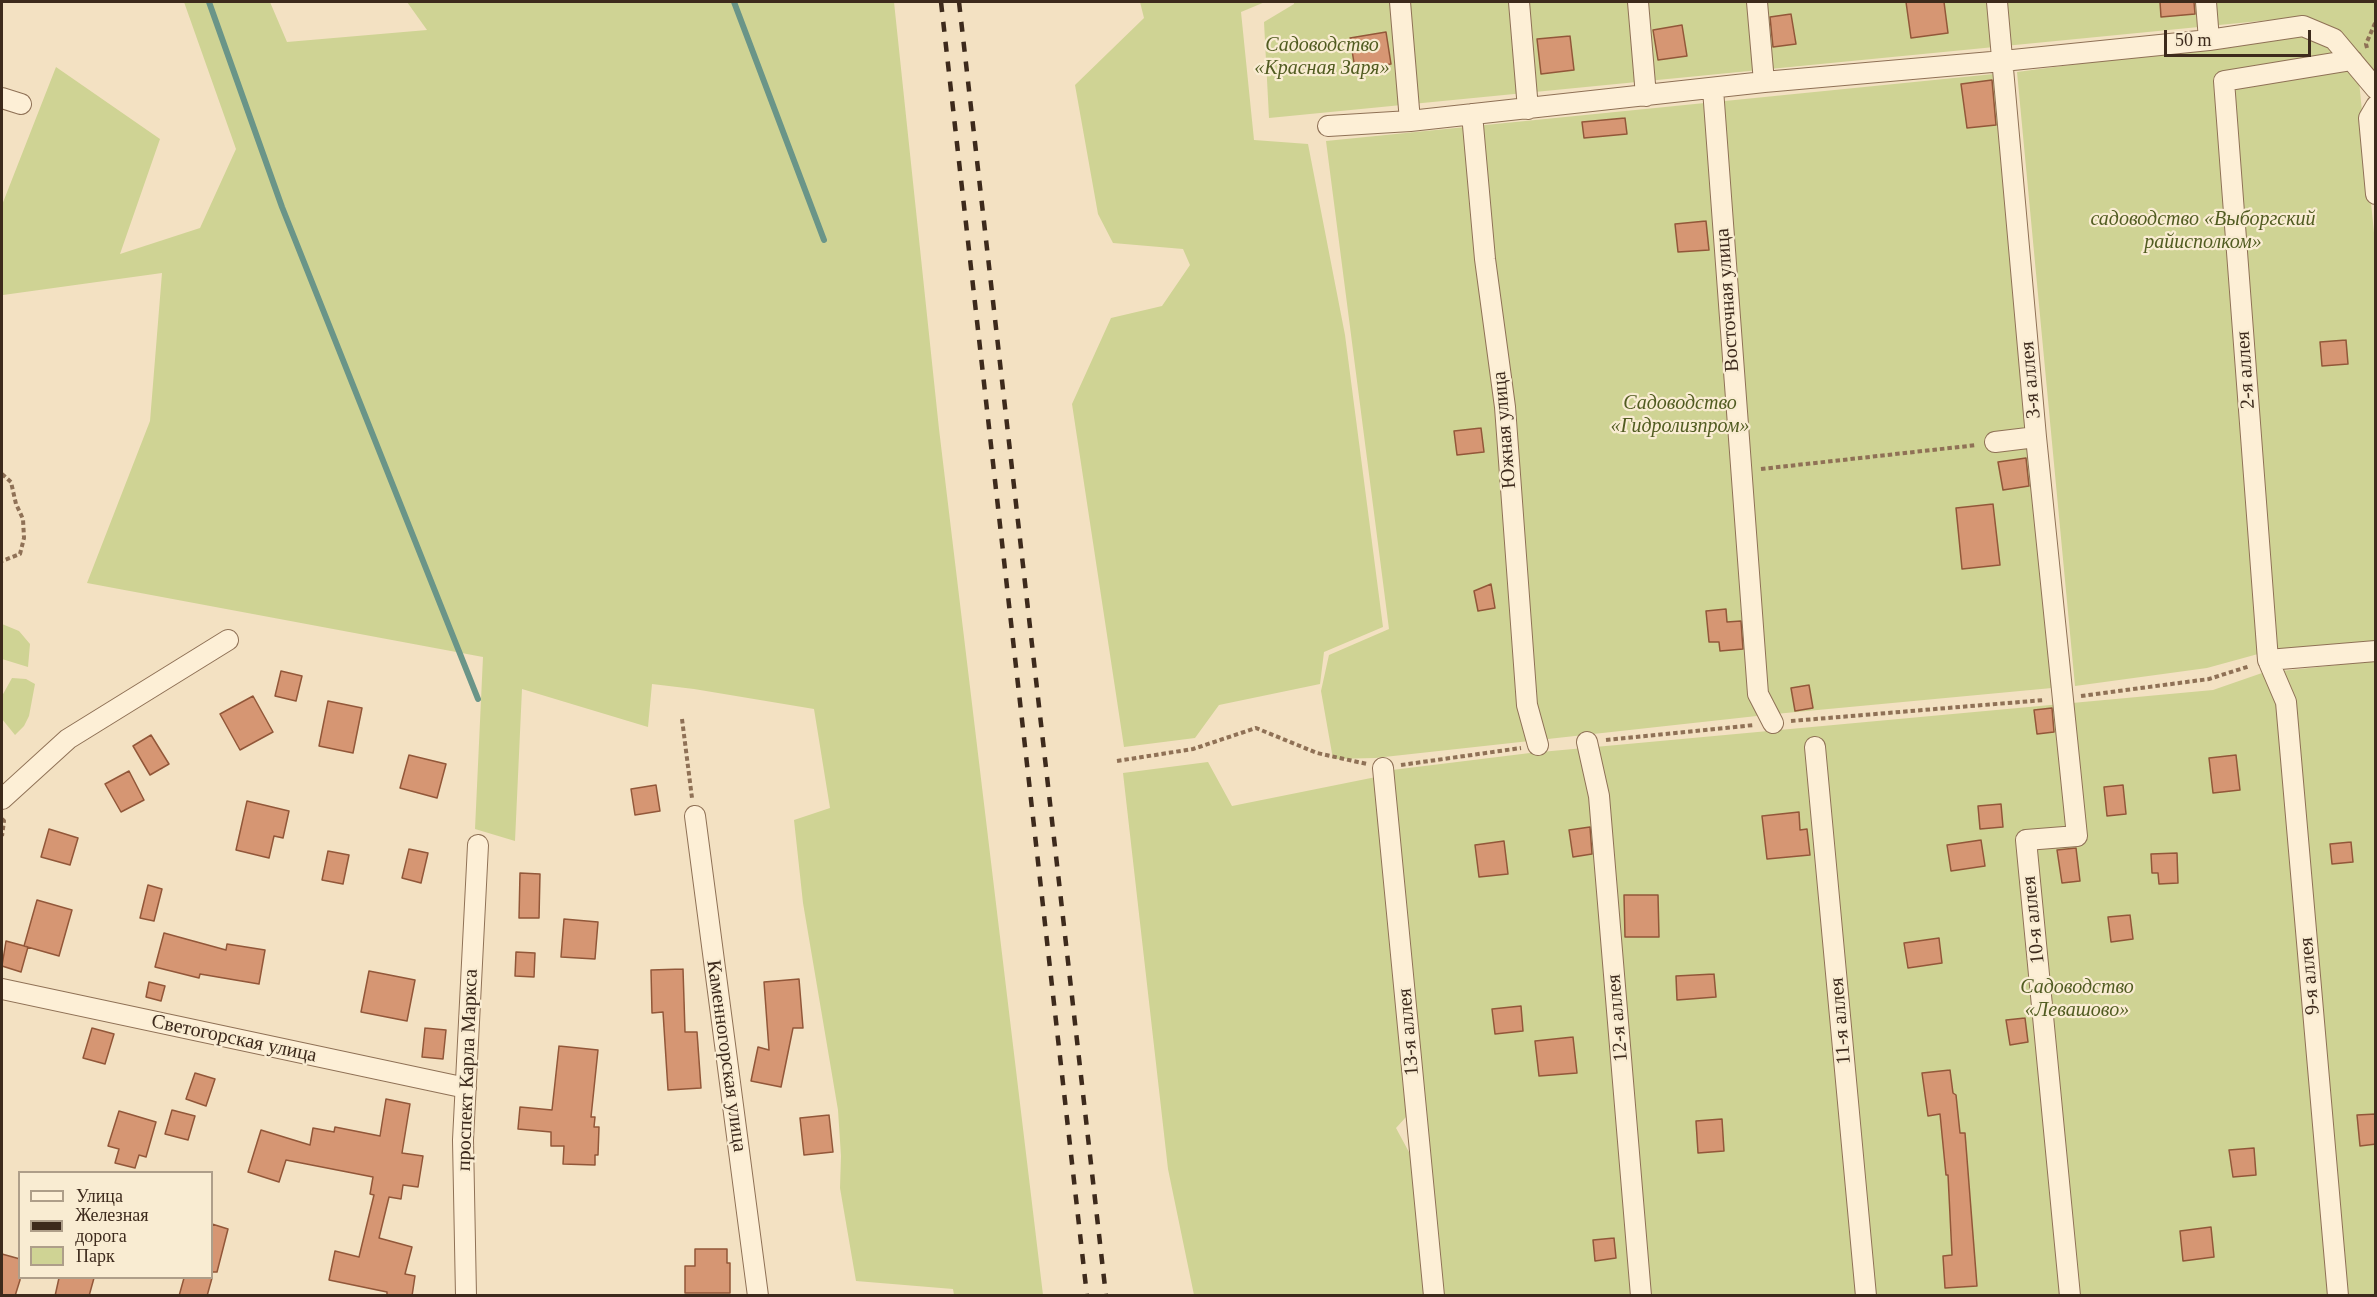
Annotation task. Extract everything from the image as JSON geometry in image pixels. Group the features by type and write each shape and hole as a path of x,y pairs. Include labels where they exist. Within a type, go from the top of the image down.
{"street":[{"path":"1400,2 1410,121"},
{"path":"1519,2 1528,110"},
{"path":"1638,2 1646,96"},
{"path":"1757,2 1764,82"},
{"name":"3-я аллея","path":"1997,2 2062,699"},
{"path":"2206,2 2209,40"},
{"path":"1328,126 1528,110 1764,82 2209,40 2303,26 2334,39 2360,58 2376,89"},
{"name":"2-я аллея","path":"2268,660 2224,81 2360,58"},
{"name":"Восточная улица","path":"1713,89 1758,694 1773,723"},
{"path":"2,98 21,104"},
{"path":"2376,106 2368,118 2376,194"},
{"name":"Южная улица","path":"1472,114 1485,259 1505,407 1527,705 1538,745"},
{"path":"1995,442 2037,437"},
{"path":"2,799 68,738 228,640"},
{"path":"2268,660 2376,651"},
{"name":"9-я аллея","path":"2268,660 2286,702 2338,1296"},
{"name":"10-я аллея","path":"2062,699 2077,836 2026,840 2070,1296"},
{"name":"12-я аллея","path":"1587,742 1599,796 1641,1296"},
{"name":"11-я аллея","path":"1815,747 1866,1296"},
{"name":"13-я аллея","path":"1383,768 1434,1296"},
{"name":"Каменногорская улица","path":"695,816 758,1296"},
{"name":"проспект Карла Маркса","path":"466,1296 463,1140 478,845"},
{"name":"Светогорская улица","path":"2,989 466,1088"}],"path":[{"path":"2360,58 2376,21"},
{"path":"1740,471 1812,465 1995,442"},
{"path":"2,474 11,482 16,504 23,519 24,538 20,554 2,561"},
{"path":"1587,742 1773,723 2062,699 2209,679 2268,660"},
{"path":"682,719 695,816"},
{"path":"1117,761 1193,749 1256,728 1317,753 1383,768 1538,745"},
{"path":"2,819 4,821 2,836"}],"green space":[{"path":"184,2 270,2 287,42 427,30 407,2 894,2 939,429 1043,1295 954,1295 953,1289 856,1281 840,1188 841,1156 838,1110 803,903 794,820 830,808 814,709 652,684 648,727 522,689 515,841 475,829 483,657 87,583 150,421 162,273 3,295 2,205 56,67 160,139 120,254 200,228 236,149"},
{"path":"1140,2 1265,2 1241,12 1254,140 1308,144 1345,335 1383,627 1324,652 1320,684 1219,705 1195,738 1124,747 1072,404 1111,318 1162,306 1190,265 1183,249 1113,243 1098,214 1075,85 1144,18"},
{"name":"Садоводство «Красная Заря»","path":"1294,2 2375,2 2375,150 2368,69 2301,17 1269,118 1264,22"},
{"name":"садоводство «Выборгский райисполком»","path":"2304,34 2330,44 2359,81 2376,253 2375,644 2258,654 2207,668 2075,686 2017,72"},
{"name":"Садоводство «Гидролизпром»","path":"1994,74 2052,688 1775,714 1375,758 1333,759 1321,691 1329,655 1389,629 1326,141"},
{"path":"2,624 19,631 30,644 28,667 2,659"},
{"name":"Садоводство «Левашово»","path":"2375,661 2375,1295 1194,1295 1168,1169 1123,773 1208,762 1232,806 1376,777 1376,772 1530,753 2213,690 2262,673","holes":["1407,1117 1410,1154 1396,1128"]},
{"path":"12,678 26,679 35,684 29,716 24,726 15,735 2,719 2,696"}],"building":[{"path":"1906,2 1944,2 1948,33 1911,38"},
{"path":"2160,2 2194,2 2195,14 2161,17"},
{"path":"1791,14 1796,44 1773,47 1770,17"},
{"path":"1682,25 1687,56 1658,60 1653,30"},
{"path":"1386,32 1391,64 1355,69 1350,38"},
{"path":"1570,36 1574,70 1541,74 1537,39"},
{"path":"1992,80 1996,125 1967,128 1961,84"},
{"path":"1625,118 1627,134 1584,138 1582,122"},
{"path":"1706,221 1709,250 1678,252 1675,224"},
{"path":"2346,340 2348,364 2322,366 2320,342"},
{"path":"1481,428 1484,452 1457,455 1454,431"},
{"path":"2026,458 2029,486 2003,490 1998,462"},
{"path":"1993,504 2000,565 1962,569 1956,508"},
{"path":"1491,584 1495,608 1478,611 1474,591"},
{"path":"1726,609 1727,622 1741,621 1743,649 1720,651 1719,642 1709,642 1706,611"},
{"path":"281,671 302,676 296,701 275,696"},
{"path":"1809,685 1813,708 1795,711 1791,688"},
{"path":"253,696 273,732 240,750 220,714"},
{"path":"328,701 362,708 353,753 319,746"},
{"path":"2052,708 2054,732 2037,734 2034,710"},
{"path":"151,735 169,764 150,775 133,746"},
{"path":"409,755 446,764 437,798 400,788"},
{"path":"2236,755 2240,790 2213,793 2209,758"},
{"path":"129,771 144,800 121,812 105,784"},
{"path":"656,785 660,811 635,815 631,789"},
{"path":"2123,785 2126,814 2107,816 2104,787"},
{"path":"247,801 289,811 283,838 274,836 269,858 236,850"},
{"path":"2001,804 2003,827 1980,829 1978,806"},
{"path":"1799,812 1800,830 1807,829 1810,855 1767,859 1762,816"},
{"path":"1590,827 1592,854 1573,857 1569,830"},
{"path":"49,829 78,838 70,865 41,857"},
{"path":"1981,840 1985,866 1951,871 1947,845"},
{"path":"1504,841 1508,874 1479,877 1475,845"},
{"path":"2351,842 2353,862 2332,864 2330,844"},
{"path":"2076,848 2080,881 2062,883 2057,850"},
{"path":"409,849 428,853 421,883 402,878"},
{"path":"328,851 349,855 343,884 322,880"},
{"path":"2177,853 2178,883 2159,884 2158,873 2152,873 2151,854"},
{"path":"520,873 540,874 539,918 519,918"},
{"path":"148,885 162,889 154,921 140,918"},
{"path":"1624,895 1658,895 1659,937 1625,937"},
{"path":"37,900 72,910 59,956 24,946"},
{"path":"2130,915 2133,939 2111,942 2108,917"},
{"path":"564,919 598,922 595,959 561,957"},
{"path":"164,933 226,950 227,944 265,950 259,984 200,974 199,978 155,967"},
{"path":"1939,938 1942,963 1908,968 1904,943"},
{"path":"6,941 28,947 21,972 2,966"},
{"path":"516,952 535,953 534,977 515,976"},
{"path":"683,969 685,1032 697,1032 701,1088 668,1090 663,1012 652,1013 651,970"},
{"path":"369,971 415,980 407,1021 361,1012"},
{"path":"1714,974 1716,997 1677,1000 1676,976"},
{"path":"799,979 803,1028 793,1028 781,1087 751,1081 758,1047 769,1050 764,982"},
{"path":"149,982 165,986 161,1001 146,997"},
{"path":"1521,1006 1523,1031 1495,1034 1492,1009"},
{"path":"2025,1018 2028,1042 2010,1045 2006,1020"},
{"path":"92,1028 114,1034 105,1064 83,1058"},
{"path":"425,1028 446,1030 443,1059 422,1057"},
{"path":"1573,1037 1577,1073 1539,1076 1535,1041"},
{"path":"559,1046 598,1050 591,1117 595,1117 594,1127 599,1127 598,1155 595,1155 595,1165 563,1164 564,1146 551,1146 551,1132 518,1129 520,1107 552,1110"},
{"path":"1950,1070 1953,1093 1956,1095 1960,1133 1965,1133 1977,1286 1945,1288 1943,1256 1952,1255 1948,1175 1946,1175 1940,1114 1928,1116 1922,1073"},
{"path":"195,1073 215,1079 206,1106 186,1099"},
{"path":"386,1099 410,1104 402,1153 423,1156 418,1187 403,1185 401,1199 389,1197 379,1238 412,1247 405,1274 415,1276 412,1296 387,1296 387,1292 329,1280 335,1251 359,1257 374,1195 370,1194 373,1177 286,1160 279,1182 248,1172 261,1130 310,1145 313,1128 334,1132 335,1127 380,1136"},
{"path":"172,1110 195,1116 188,1140 165,1134"},
{"path":"119,1111 156,1122 146,1157 139,1155 135,1168 115,1163 119,1149 108,1146"},
{"path":"2376,1114 2376,1144 2360,1146 2357,1115"},
{"path":"829,1115 833,1152 804,1155 800,1118"},
{"path":"1722,1119 1724,1151 1698,1153 1696,1121"},
{"path":"2254,1148 2256,1175 2233,1177 2229,1150"},
{"path":"213,1224 228,1229 217,1272 213,1272"},
{"path":"2211,1227 2214,1257 2183,1261 2180,1231"},
{"path":"1614,1238 1616,1258 1595,1261 1593,1240"},
{"path":"695,1249 727,1249 727,1263 730,1263 730,1293 685,1293 685,1266 695,1266"},
{"path":"2,1254 18,1258 18,1279 20,1280 15,1296 2,1296"},
{"path":"59,1279 94,1279 89,1296 55,1296"},
{"path":"184,1279 212,1279 207,1296 179,1296"}],"waterway":[{"path":"209,2 282,207 478,699"},
{"path":"734,2 824,240"}],"railway":[{"path":"941,2 1087,1296"},
{"path":"959,2 1106,1296"}]}
